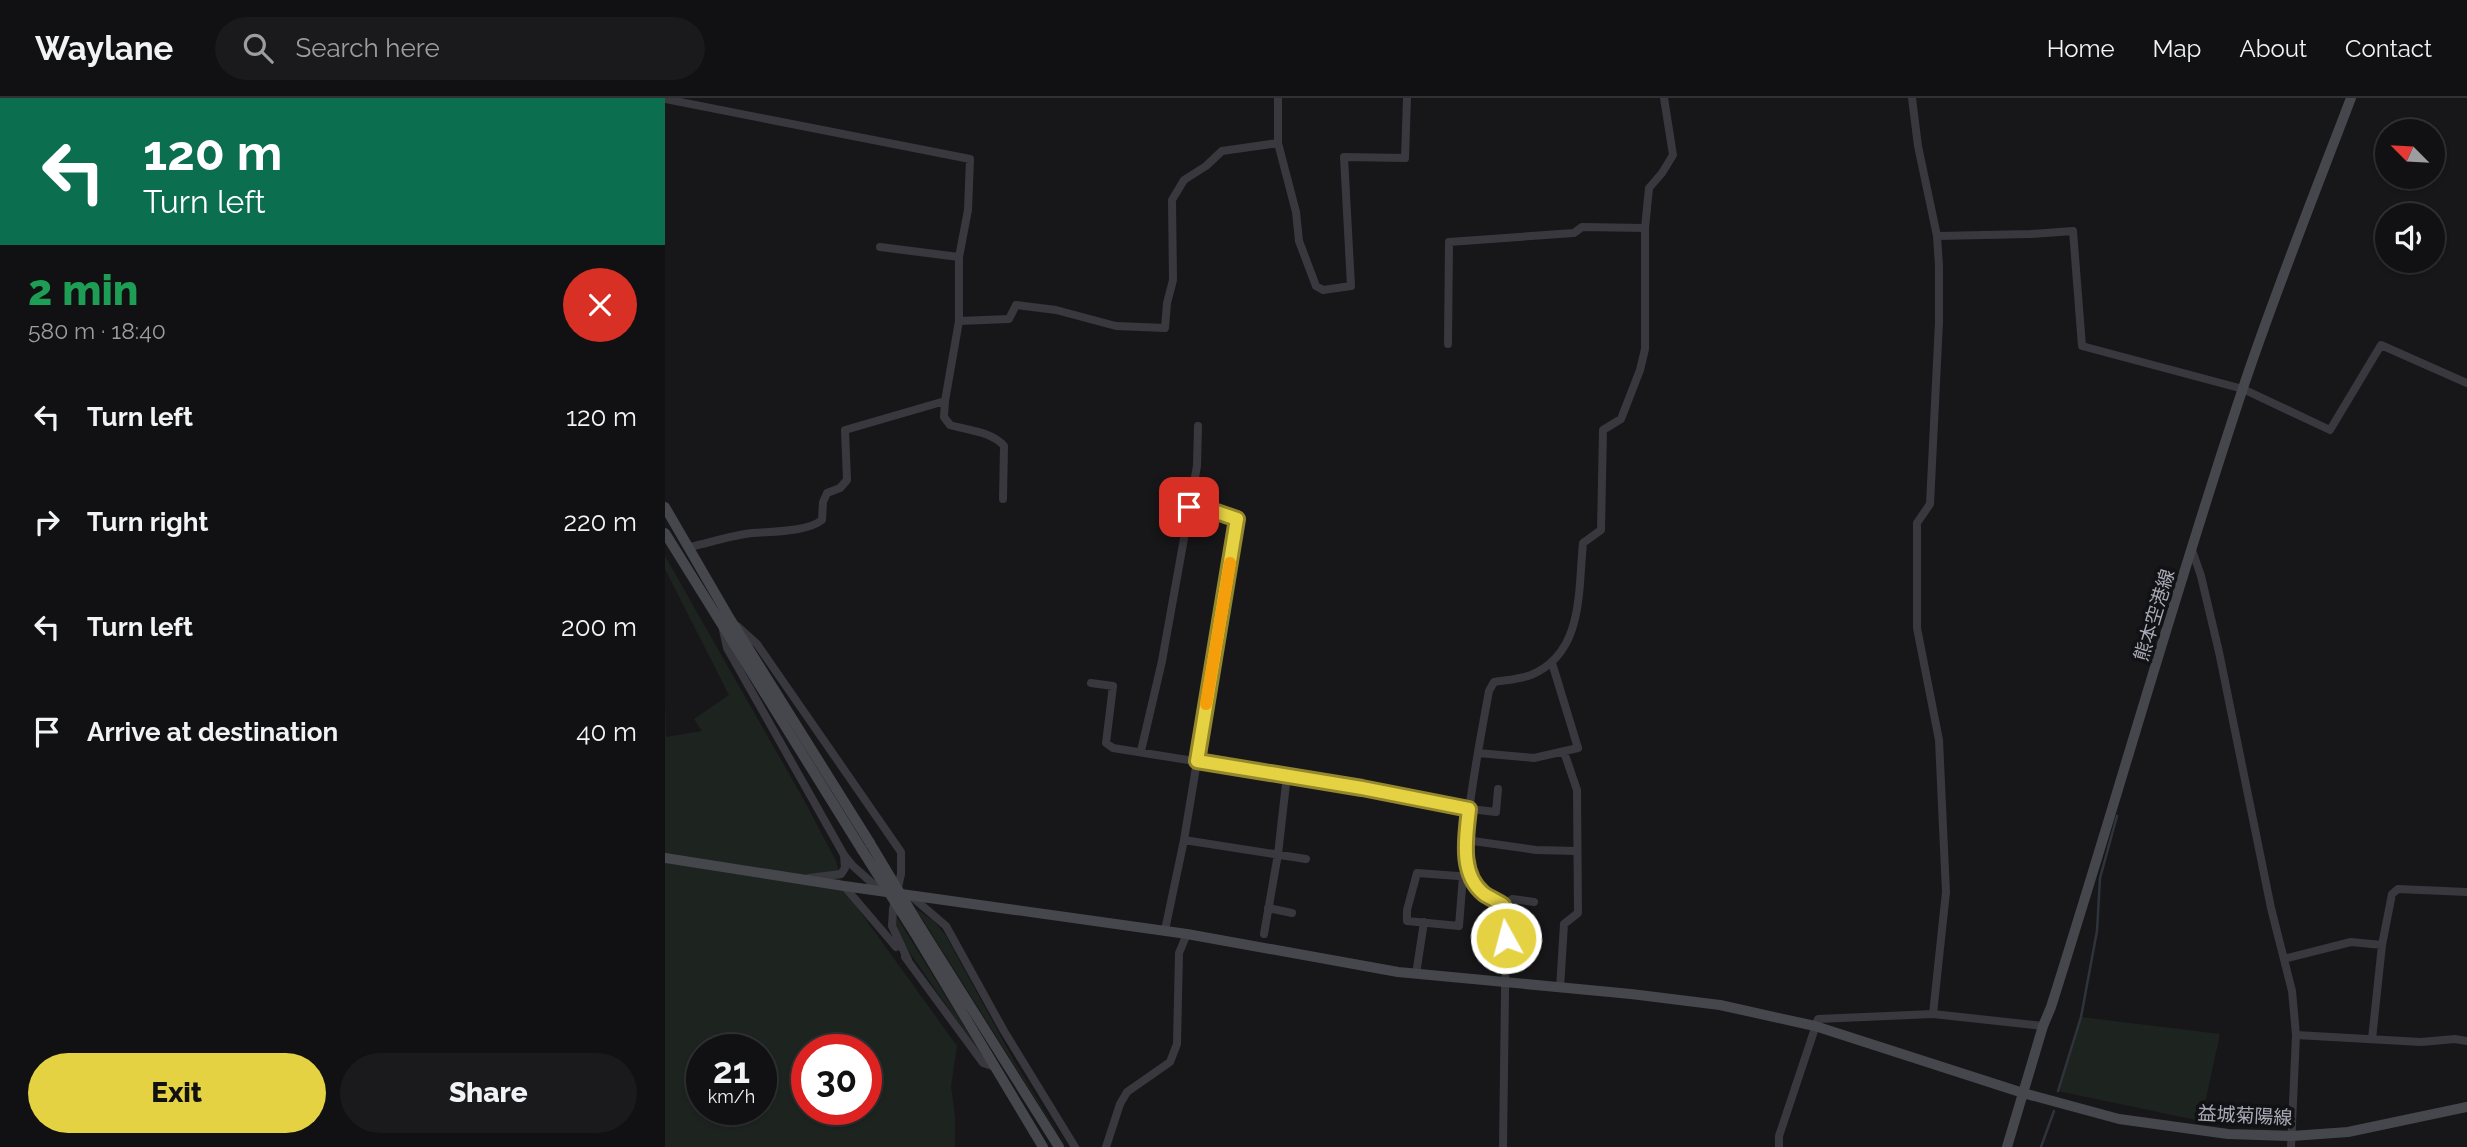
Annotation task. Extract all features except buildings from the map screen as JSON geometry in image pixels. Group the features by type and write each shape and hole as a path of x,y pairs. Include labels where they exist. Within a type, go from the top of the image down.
{"street":[{"path":"1278,98 1278,144 1296,212 1299,241 1316,286 1323,290 1351,286 1344,157 1405,158 1407,98"},
{"path":"1503,1147 1506,917 1503,905 1482,892 1467,877 1417,873 1407,910 1407,921 1459,926 1467,877 1469,809 1489,691 1494,682 1530,676 1552,663 1569,641 1576,620 1583,543 1601,530 1603,430 1622,419 1640,370 1644,349 1645,228 1649,188 1673,155 1664,98"},
{"path":"1912,98 1937,236 1939,322 1930,504 1917,523 1917,628 1939,740 1946,892 1933,1014"},
{"name":"熊本空港線","path":"2007,1147 2021,1092 2118,796 2243,388 2351,98"},
{"path":"665,99 970,159 968,210 960,257 960,321 944,417 950,425 985,434 1002,442 1003,499"},
{"path":"960,321 1009,318 1016,305 1056,310 1116,326 1165,328 1167,303 1173,280 1172,200 1184,180 1206,166 1222,151 1278,144"},
{"path":"1448,344 1448,242 1574,233 1582,227 1645,228"},
{"path":"1937,236 2073,231 2082,346 2243,388 2330,430 2381,345 2467,383"},
{"path":"880,247 960,257"},
{"path":"690,547 744,534 817,524 822,520 823,502 827,493 840,488 847,480 845,430 945,401"},
{"path":"1141,751 1161,662 1197,466 1198,426"},
{"path":"665,507 690,547 726,622 727,648 844,855 881,891"},
{"path":"1165,930 1184,840 1237,519 1205,508 1189,507"},
{"path":"665,533 726,622 917,930 1059,1147"},
{"path":"2192,550 2219,652 2291,991 2296,1035 2291,1141"},
{"path":"726,622 757,644 901,852 903,894 893,909 892,926 908,960"},
{"path":"1478,753 1534,758 1578,748 1552,663"},
{"path":"1091,683 1113,686 1107,743 1113,748 1496,812 1498,789"},
{"path":"1560,988 1565,924 1577,914 1577,790 1564,752"},
{"path":"1264,934 1278,854 1287,775"},
{"path":"1184,840 1306,859"},
{"path":"1466,840 1536,850 1577,851"},
{"path":"799,879 841,874 845,868 844,855"},
{"name":"益城菊陽線","path":"665,858 843,886 1165,930 1416,974 1720,1005 1815,1026 2021,1092 2131,1121 2291,1141 2467,1107"},
{"path":"843,886 908,960 983,1063 995,1067"},
{"path":"2372,1039 2382,945 2392,894 2398,889 2467,892"},
{"path":"903,894 946,926 1003,1031 1075,1147"},
{"path":"1503,905 1511,899 1534,902"},
{"path":"1268,908 1292,913"},
{"path":"1416,974 1425,922"},
{"path":"917,930 1043,1147"},
{"path":"1106,1147 1120,1104 1127,1092 1170,1062 1177,1044 1179,953 1187,934"},
{"path":"2284,959 2351,942 2382,945"},
{"path":"1779,1147 1779,1136 1818,1019 1933,1014 2043,1026"},
{"path":"2296,1035 2421,1042 2455,1039 2467,1041"}],"shaded area":[{"path":"665,556 805,802 836,861 843,888 957,1046 951,1086 955,1147 665,1147 665,700 666,737 702,731 694,719 729,695 665,569"},
{"path":"916,909 935,922 946,936 1013,1059 1066,1147"},
{"path":"895,914 982,1053 980,1054 899,937 895,928"},
{"path":"2081,1017 2220,1034 2201,1121 2058,1091"}],"waterway":[{"path":"2058,1091 2081,1017 2097,931 2100,878 2117,816"},
{"path":"2041,1147 2054,1111"}],"slow traffic":[{"path":"1206,704 1230,563"}],"route":[{"path":"1189,507 1205,508 1237,519 1197,761 1469,809 1465,846 1467,866 1482,892 1503,905 1506,938"}]}
